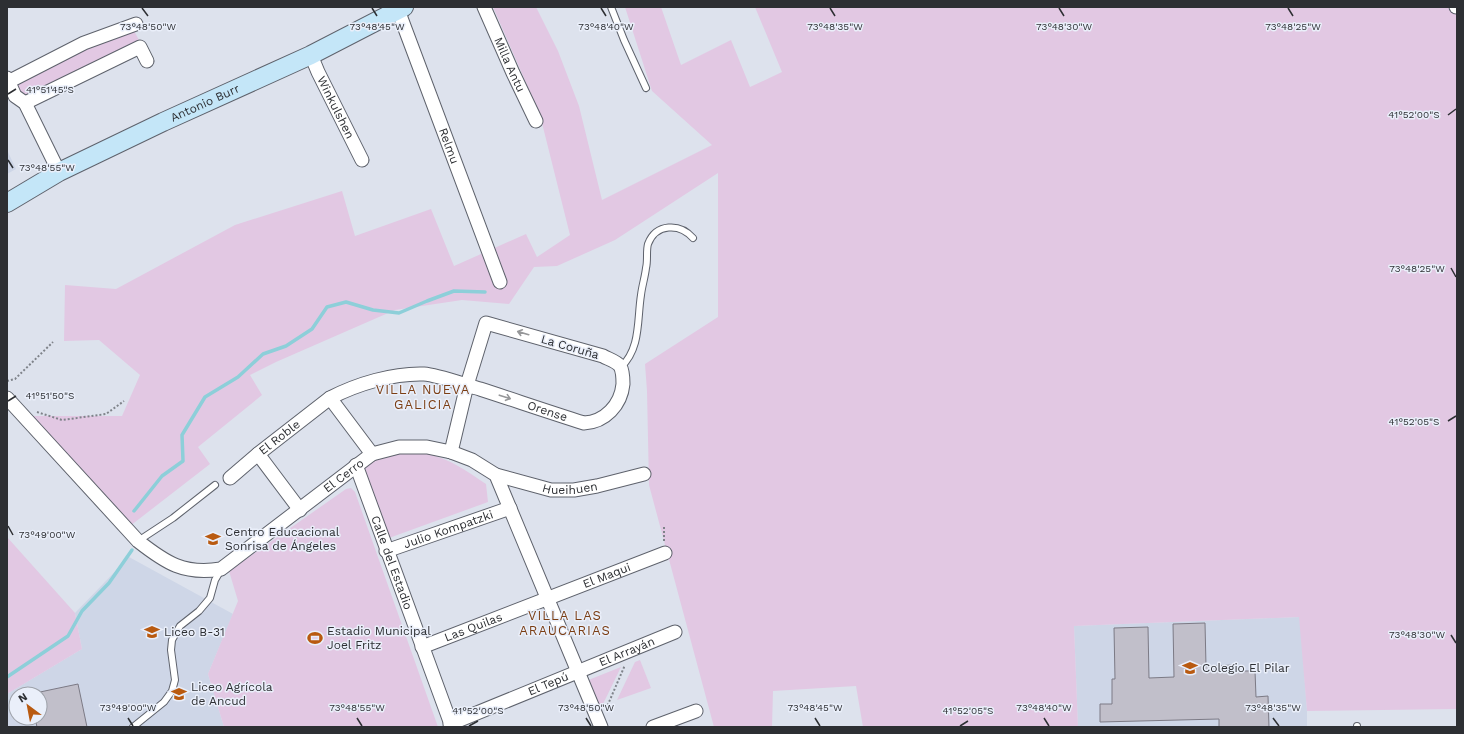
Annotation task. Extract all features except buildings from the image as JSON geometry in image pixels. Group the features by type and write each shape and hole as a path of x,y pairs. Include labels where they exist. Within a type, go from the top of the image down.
{"street":[{"name":"Milla Antu","path":"484,7 536,121"},
{"name":"Antonio Burr","path":"7,203 58,172 163,122 311,55 401,9"},
{"name":"Relmu","path":"401,9 500,282"},
{"path":"58,172 25,103 15,96 8,80 84,43 136,24"},
{"path":"25,103 140,47 147,61"},
{"name":"Winkulshen","path":"311,55 362,160"},
{"name":"La Coruña","path":"467,385 486,323 603,356 621,367"},
{"name":"Orense","path":"467,385 584,423 590,423 605,415 615,407 620,399 623,380 621,367"},
{"name":"El Roble","path":"230,478 258,454 330,398 342,392 377,380 414,374 426,374 467,385"},
{"path":"452,452 467,385"},
{"path":"7,398 138,541 154,553 181,568 206,571 221,569"},
{"path":"330,398 372,454"},
{"name":"El Cerro","path":"221,569 372,454 399,446 427,447 452,452 472,460 496,475"},
{"path":"258,454 300,510"},
{"name":"Calle del Estadio","path":"356,465 386,551 451,726"},
{"name":"Hueihuen","path":"496,475 551,490 574,490 597,486 644,474"},
{"path":"496,475 598,722"},
{"name":"Julio Kompatzki","path":"386,551 510,508"},
{"name":"El Maqui","path":"548,598 665,553"},
{"name":"Las Quilas","path":"422,647 548,598"},
{"name":"El Arrayán","path":"578,672 675,632"},
{"name":"El Tepú","path":"451,726 578,672"},
{"path":"653,727 696,711"}],"lane":[{"path":"611,7 646,88"},
{"path":"621,367 629,358 634,347 649,241 656,233 672,227 684,230 693,238"},
{"path":"138,541 173,518 215,486"},
{"path":"133,727 164,702 172,691 175,680 171,650 172,640 180,626 199,611 210,598 215,580 221,569"}],"path":[{"path":"7,381 15,379 53,342"},
{"path":"35,412 62,420 106,414 124,401"},
{"path":"664,527 665,553"},
{"path":"598,722 607,708 632,650"}],"shaded area":[{"path":"493,7 536,7 558,51 579,106 602,200 712,145 652,91 625,7 661,7 681,65 731,40 750,87 782,72 755,7 1457,7 1457,709 1307,711 1299,617 1074,626 1078,727 863,727 856,686 773,691 772,727 714,727 649,485 645,364 718,317 718,173 615,240 557,266 534,267 509,304 462,300 395,310 276,362 250,375 262,395 198,447 210,464 130,526 28,416 122,416 140,375 99,340 64,341 65,285 116,289 235,225 342,191 355,236 431,209 454,266 526,234 537,257 570,235 540,115"},
{"path":"132,27 141,44 25,100 11,82"},
{"path":"7,150 16,169 7,174"},
{"path":"401,452 421,453 435,456 458,466 486,484 488,502 389,538 362,468 377,459"},
{"name":"Estadio Municipal Joel Fritz","path":"351,488 355,492 438,727 224,727 208,674 238,601 229,571 346,489"},
{"path":"7,537 75,613 82,649 20,686 8,686 7,694"},
{"name":"Liceo B-31","path":"129,557 233,614 208,674 224,727 7,727 8,693 8,726 48,726 48,686 20,686 82,649 75,613"},
{"name":"Colegio El Pilar","path":"1300,617 1307,727 1078,727 1074,626"},
{"path":"640,660 651,688 617,700 635,662"},
{"path":"621,667 603,704 596,708 587,682"}],"waterway":[{"path":"134,511 162,476 183,461 182,435 205,397 238,377 263,354 286,346 312,329 327,307 346,302 373,310 399,313 454,291 485,292"},
{"path":"7,677 68,636 82,611 109,583 132,550"}],"place":[{"name":"Centro Educacional Sonrisa de Ángeles","path":"213,539"},
{"name":"Liceo B-31","path":"152,632"},
{"name":"Estadio Municipal Joel Fritz","path":"315,638"},
{"name":"Colegio El Pilar","path":"1190,668"},
{"name":"Liceo Agrícola de Ancud","path":"179,694"}],"district":[{"name":"VILLA NUEVA GALICIA","path":"423,396"},
{"name":"VILLA LAS ARAUCARIAS","path":"565,622"}]}
